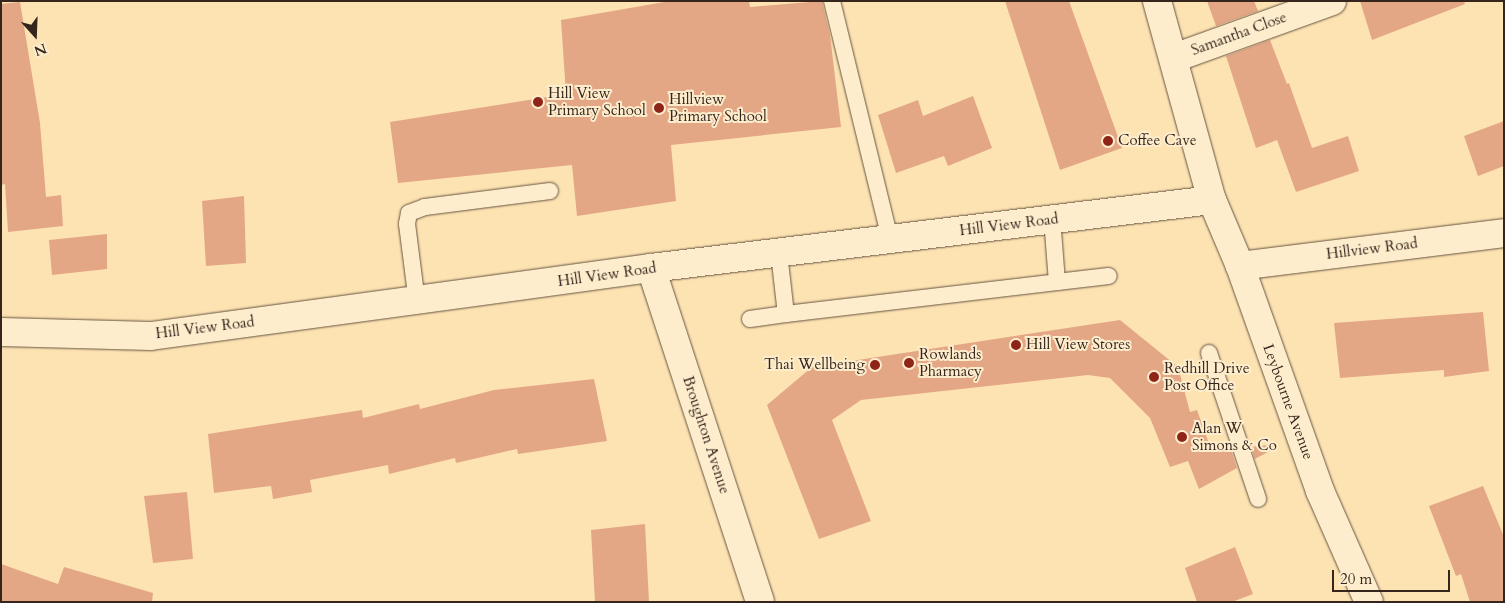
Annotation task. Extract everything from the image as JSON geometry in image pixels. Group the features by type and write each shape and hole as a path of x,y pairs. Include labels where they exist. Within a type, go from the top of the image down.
{"street":[{"name":"Leybourne Avenue","path":"1157,1 1212,200 1240,266 1320,491 1369,602"},
{"name":"Samantha Close","path":"1174,58 1332,1"},
{"name":"Hill View Road","path":"1,332 151,336 417,302 650,268 1212,200"},
{"name":"Hillview Road","path":"1240,266 1504,233"},
{"name":"Broughton Avenue","path":"650,268 760,602"}],"lane":[{"path":"832,1 890,239"},
{"path":"417,302 407,224 409,213 425,208 550,191"},
{"path":"1052,219 1057,282"},
{"path":"779,253 786,314"},
{"path":"750,319 1109,276"},
{"path":"1209,353 1258,499"}],"building":[{"name":"Hillview Primary School","path":"670,1 749,1 750,7 822,1 830,35 841,127 671,145 676,201 577,216 572,165 398,183 390,122 566,94 561,20"},
{"path":"1005,1 1069,1 1122,148 1060,170"},
{"path":"1207,1 1254,1 1258,11 1216,26"},
{"path":"1360,1 1464,1 1465,4 1372,40"},
{"path":"20,2 40,123 46,197 61,195 63,226 8,232 5,184 1,185 1,4"},
{"path":"1270,40 1287,84 1289,83 1312,148 1348,136 1359,171 1296,192 1277,140 1256,148 1226,56"},
{"path":"973,96 992,148 948,166 944,156 896,173 878,115 918,100 923,116"},
{"path":"1504,121 1504,166 1478,176 1464,136"},
{"path":"244,196 246,263 206,266 202,201"},
{"path":"107,234 107,269 52,275 49,240"},
{"path":"1483,312 1489,371 1444,377 1444,370 1340,378 1334,323"},
{"path":"1120,320 1178,367 1190,412 1197,410 1212,452 1231,450 1237,468 1199,489 1188,461 1170,467 1150,418 1110,378 1088,375 861,400 832,420 871,521 819,539 767,405 812,367"},
{"path":"594,379 607,441 518,454 517,449 456,463 455,458 389,474 388,465 310,480 312,492 273,499 271,486 214,493 208,434 362,410 363,418 419,404 420,409 494,390"},
{"path":"1276,444 1277,447 1255,459 1251,447"},
{"path":"1483,486 1504,537 1504,602 1470,602 1461,574 1456,576 1429,506"},
{"path":"187,492 193,559 153,563 144,496"},
{"path":"645,524 649,602 595,602 591,530"},
{"path":"1235,547 1253,594 1232,602 1197,602 1185,568"},
{"path":"1,564 58,584 64,567 153,593 152,602 1,602"}],"place":[{"name":"Hill View Primary School","path":"538,102"},
{"name":"Hillview Primary School","path":"659,108"},
{"name":"Coffee Cave","path":"1108,141"},
{"name":"Hill View Stores","path":"1016,345"},
{"name":"Rowlands Pharmacy","path":"909,363"},
{"name":"Thai Wellbeing","path":"875,365"},
{"name":"Redhill Drive Post Office","path":"1154,377"},
{"name":"Alan W Simons & Co","path":"1182,437"}]}
